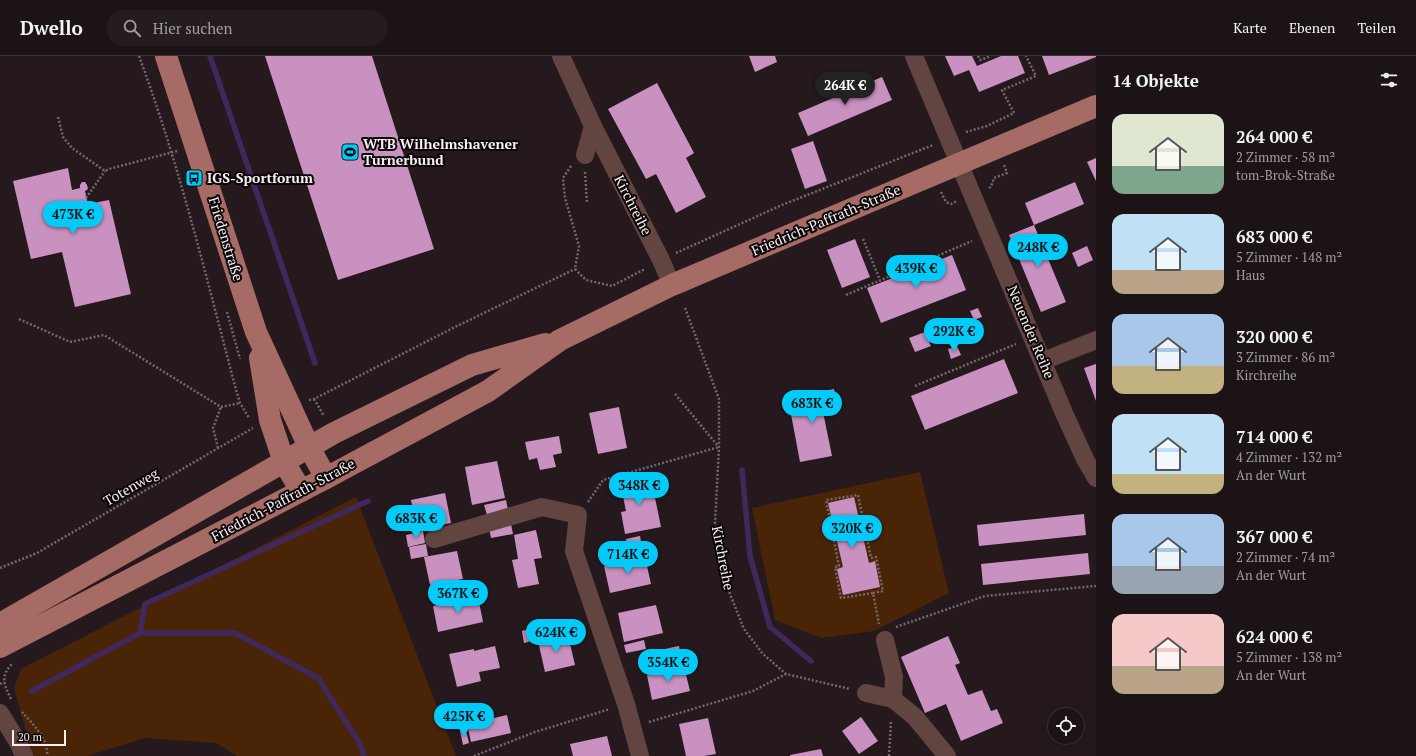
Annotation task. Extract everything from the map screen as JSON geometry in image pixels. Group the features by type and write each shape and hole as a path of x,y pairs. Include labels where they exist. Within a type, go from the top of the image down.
{"main road":[{"name":"Friedenstraße","path":"166,56 256,332 309,447 326,478"},
{"name":"Friedrich-Paffrath-Straße","path":"0,624 334,433 472,365 560,340 672,286 958,163 1096,106"},
{"name":"Friedenstraße","path":"256,332 262,423 301,491"},
{"name":"Friedrich-Paffrath-Straße","path":"0,647 488,392 560,340"}],"street":[{"name":"Kirchreihe","path":"561,56 593,126 661,260 672,286"},
{"name":"Neuender Reihe","path":"914,56 1084,459 1096,478"},
{"path":"585,155 593,126"},
{"path":"1043,360 1096,340"},
{"path":"434,539 542,507 578,515 574,551 626,704 640,756"},
{"path":"885,640 894,677 893,699"},
{"path":"866,692 893,699 915,717 947,756"},
{"path":"0,713 19,744 24,756"}],"path":[{"path":"139,56 154,95 171,153 240,403 262,423"},
{"path":"978,56 980,60 991,56"},
{"path":"575,269 586,280 612,286 661,260 782,205 973,129 980,129 987,126 1014,113 1002,90 1036,76 1026,56"},
{"path":"58,117 63,137 72,148 105,172"},
{"path":"86,198 105,172 109,169 180,150"},
{"path":"585,155 587,203"},
{"path":"575,269 579,246 565,198 563,178 573,164 585,155"},
{"path":"846,295 989,234"},
{"path":"863,238 880,280"},
{"path":"291,408 305,401 314,400 455,326 575,269"},
{"name":"Kirchreihe","path":"685,308 719,399 719,447 715,524 726,584 744,629 763,654 786,674 866,692"},
{"path":"19,319 70,342 104,335 221,407 240,403"},
{"path":"915,386 1033,337"},
{"path":"578,515 603,480 719,447 675,394"},
{"path":"218,448 213,428 221,407"},
{"name":"Totenweg","path":"0,568 37,553 262,423"},
{"path":"858,494 871,558 876,557 884,591 873,593 841,598 835,567 839,566 826,500 858,494"},
{"path":"873,593 880,630 885,640 894,628 984,596 1096,586"},
{"path":"633,727 753,691 786,674"},
{"path":"0,684 4,682"},
{"path":"889,756 893,699"},
{"path":"474,756 535,732 626,704"}],"shaded area":[{"path":"920,472 949,593 874,631 821,638 775,620 752,508"},
{"path":"356,497 456,756 237,756 216,743 145,738 87,756 33,756 14,688 21,669"}],"building":[{"name":"WTB Wilhelmshavener Turnerbund","path":"265,56 372,56 434,249 338,280"},
{"path":"749,56 775,56 777,62 755,72"},
{"path":"945,56 972,56 977,66 1001,56 1018,56 1025,73 979,92 969,70 954,76"},
{"path":"1042,56 1096,56 1096,57 1049,75"},
{"path":"882,77 892,100 808,136 798,113"},
{"path":"657,83 694,153 686,158 706,197 676,213 656,174 646,179 608,109"},
{"path":"813,141 827,181 805,189 791,149"},
{"path":"1096,158 1096,181 1087,162"},
{"path":"68,168 72,190 80,188 82,182 85,182 87,185 88,189 85,191 88,204 109,200 131,294 75,307 62,252 31,259 13,181"},
{"path":"1075,182 1084,204 1034,225 1025,203"},
{"path":"1034,225 1066,302 1041,312 1009,235"},
{"path":"855,239 870,277 842,288 827,250"},
{"path":"1087,246 1093,260 1078,267 1072,253"},
{"path":"952,255 966,290 881,323 867,288"},
{"path":"978,308 982,317 974,320 970,311"},
{"path":"953,320 956,330 948,333 945,324"},
{"path":"925,332 931,346 915,352 909,338"},
{"path":"957,346 961,355 951,359 948,349"},
{"path":"1004,359 1018,393 925,430 911,396"},
{"path":"1096,364 1096,401 1084,368"},
{"path":"834,389 837,403 822,407 832,456 800,462 788,398"},
{"path":"619,407 627,448 598,454 589,413"},
{"path":"559,436 562,453 553,455 556,467 540,470 537,458 529,460 525,442"},
{"path":"497,461 505,498 472,505 465,467"},
{"path":"651,478 661,527 625,534 621,512 626,511 620,482 633,479 634,481"},
{"path":"445,493 451,523 417,530 411,500"},
{"path":"854,497 869,563 875,561 880,587 843,595 837,569 843,567 828,503"},
{"path":"506,500 508,510 487,515 484,505"},
{"path":"1084,514 1086,535 979,546 977,525"},
{"path":"511,524 513,534 491,538 489,528"},
{"path":"536,530 542,558 534,559 539,584 518,588 512,560 518,559 514,535"},
{"path":"423,531 425,543 408,547 406,535"},
{"path":"640,536 644,557 630,560 626,539"},
{"path":"426,544 428,556 411,559 409,547"},
{"path":"457,551 463,579 430,585 424,557"},
{"path":"1088,553 1090,574 983,585 981,564"},
{"path":"645,557 651,584 610,593 604,566"},
{"path":"478,597 483,622 438,632 433,606"},
{"path":"656,605 663,633 624,642 618,613"},
{"path":"537,627 540,639 524,643 522,631"},
{"path":"568,635 575,665 545,672 538,641"},
{"path":"948,636 960,663 955,665 968,695 982,690 991,711 997,709 1003,723 961,741 946,704 925,713 901,657"},
{"path":"644,640 646,649 626,653 624,645"},
{"path":"495,646 500,668 479,672 481,681 457,687 449,654 474,649 474,651"},
{"path":"679,646 682,661 664,665 660,650"},
{"path":"684,667 690,691 652,700 647,675"},
{"path":"477,703 481,721 507,715 511,733 471,742 463,706"},
{"path":"861,717 878,741 859,754 842,731"},
{"path":"708,718 716,754 686,756 679,724"},
{"path":"466,730 469,743 463,745 460,731"},
{"path":"607,736 612,756 573,756 570,744"},
{"path":"821,749 823,756 790,756 790,755"}],"waterway":[{"path":"210,56 315,363"},
{"path":"742,470 750,556 770,627 811,661"},
{"path":"140,633 145,604 368,501"},
{"path":"32,691 140,633 235,633 318,678 360,744 364,756"}],"place":[{"name":"WTB Wilhelmshavener Turnerbund","path":"350,152"},
{"name":"IGS-Sportforum","path":"194,178"}]}
